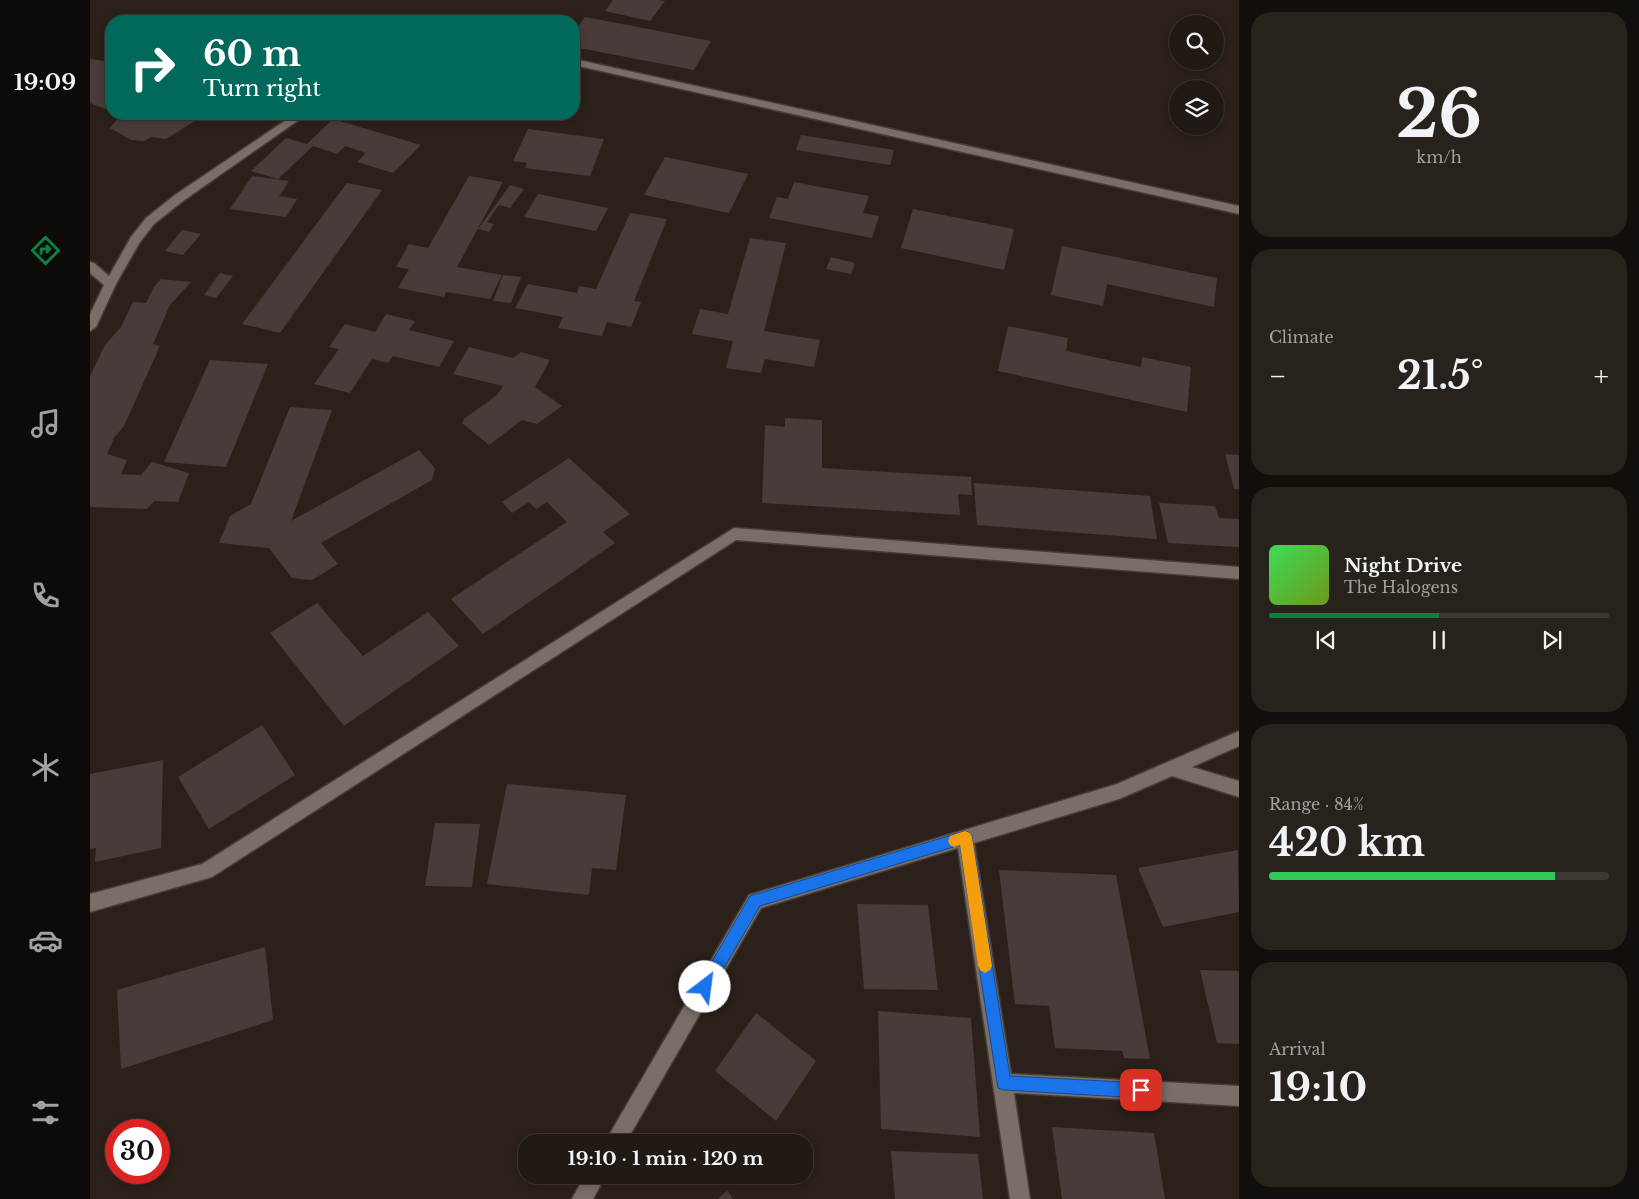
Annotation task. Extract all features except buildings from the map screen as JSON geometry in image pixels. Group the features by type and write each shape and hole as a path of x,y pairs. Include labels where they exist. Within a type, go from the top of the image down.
{"street":[{"path":"580,63 1239,210"},
{"path":"90,327 110,284 135,240 150,222 179,198 293,120"},
{"path":"90,266 110,284"},
{"path":"90,903 206,871 734,534 1239,573"},
{"path":"620,1134 755,901 1119,791 1239,738"},
{"path":"1172,768 1239,789"},
{"path":"965,837 1004,1083 1020,1199"},
{"path":"1004,1083 1239,1096"},
{"path":"582,1199 591,1184"}],"slow traffic":[{"path":"954,841 965,837 985,966"}],"route":[{"path":"705,987 755,901 965,837 1004,1083 1141,1090"}]}
